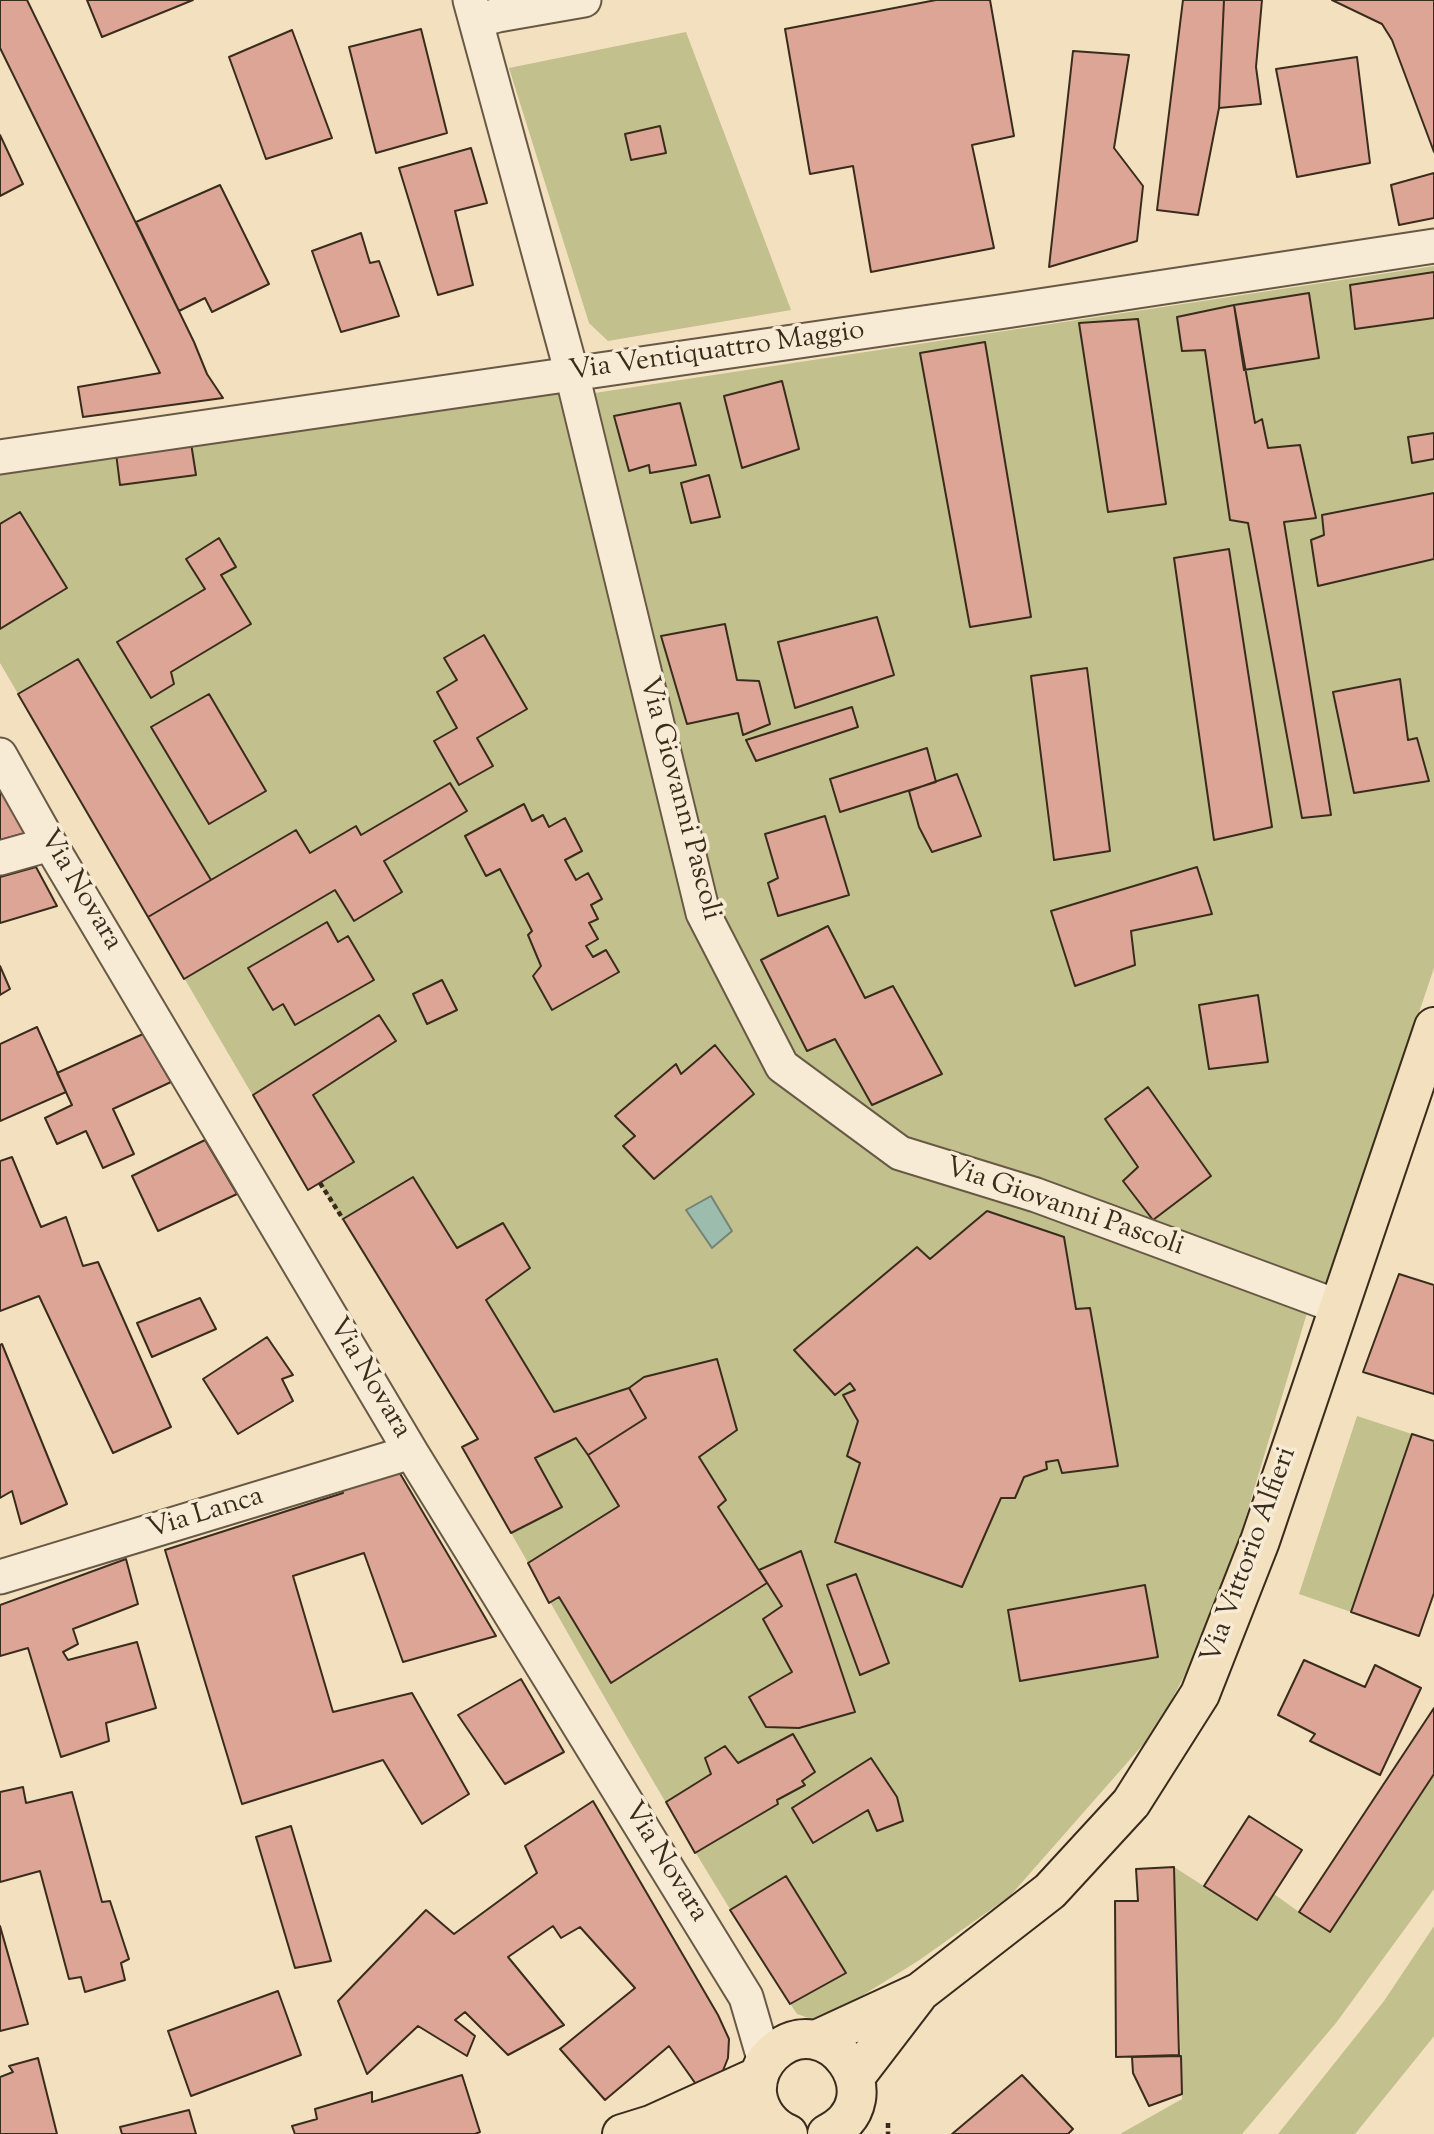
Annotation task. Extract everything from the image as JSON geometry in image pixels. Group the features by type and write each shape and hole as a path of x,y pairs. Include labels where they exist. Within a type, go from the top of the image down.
{"main road":[{"name":"Via Vittorio Alfieri","path":"642,2131 784,2055 920,1992 1050,1891 1131,1803 1200,1694 1260,1541 1434,1027"},
{"name":"Via Vittorio Alfieri","path":"855,2077 920,1992"},
{"path":"779,2129 761,2109 757,2093 784,2055 829,2045 841,2053 850,2064 855,2077 856,2094 853,2108 845,2121 827,2134"},
{"path":"642,2131 779,2129"}],"street":[{"path":"473,11 498,15 584,0"},
{"name":"Via Giovanni Pascoli","path":"473,11 572,374 703,913 782,1066 900,1153 1036,1195 1339,1307"},
{"name":"Via Ventiquattro Maggio","path":"0,457 1434,246"},
{"name":"Via Novara","path":"0,755 50,844 411,1452 784,2055"},
{"path":"0,858 50,844"},
{"name":"Via Lanca","path":"0,1577 411,1452"}],"path":[{"path":"320,1183 343,1219"}],"shaded area":[{"path":"686,32 791,310 608,341 589,323 509,68"},
{"path":"1434,266 1434,968 1331,1274 1307,1313 1240,1536 1219,1595 1188,1669 1155,1731 1010,1896 918,1961 826,2018 811,2019 797,2014 667,1804 462,1447 477,1438 320,1184 308,1190 0,663 0,457 560,376 568,397"},
{"path":"711,1196 732,1231 712,1248 686,1210"},
{"path":"1357,1416 1412,1434 1351,1612 1299,1594"},
{"path":"1434,1774 1434,1889 1336,2023 1242,2134 1120,2134 1182,2099 1174,1867 1257,1920 1274,1894 1299,1912"},
{"path":"1434,1926 1434,2036 1431,2040 1355,2134 1278,2134 1384,2001"}],"building":[{"path":"0,0 27,0 194,342 207,374 223,398 83,417 78,387 160,373 0,48"},
{"path":"87,0 193,0 102,37"},
{"path":"936,0 990,0 1014,136 972,145 994,248 871,272 853,166 810,174 785,29"},
{"path":"1183,0 1224,0 1219,108 1198,215 1157,210"},
{"path":"1224,0 1262,0 1256,67 1261,104 1219,108"},
{"path":"1332,0 1434,0 1434,152 1392,40 1382,24"},
{"path":"421,29 447,133 376,153 349,47"},
{"path":"292,30 332,138 266,159 229,57"},
{"path":"1073,51 1129,55 1114,148 1143,186 1137,241 1049,267"},
{"path":"1357,57 1370,163 1297,177 1276,69"},
{"path":"660,126 666,153 631,160 625,134"},
{"path":"0,135 23,184 0,196"},
{"path":"471,148 487,203 455,211 473,285 438,295 399,168"},
{"path":"1434,173 1434,218 1399,225 1391,185"},
{"path":"220,185 269,284 212,312 205,298 179,311 136,222"},
{"path":"361,233 370,263 379,261 399,316 341,332 312,251"},
{"path":"1434,272 1434,318 1355,329 1350,285"},
{"path":"1309,293 1319,358 1244,370 1234,305"},
{"path":"1234,305 1255,423 1262,419 1268,448 1300,445 1316,518 1284,522 1331,815 1302,818 1248,523 1230,520 1205,350 1182,351 1177,317"},
{"path":"1138,319 1166,504 1108,512 1079,323"},
{"path":"985,342 1031,617 970,627 920,353"},
{"path":"782,381 799,449 742,468 724,396"},
{"path":"680,403 696,465 650,473 649,465 629,471 614,416"},
{"path":"1434,433 1434,459 1412,463 1408,437"},
{"path":"191,443 196,475 120,485 116,453"},
{"path":"709,475 720,517 691,523 681,483"},
{"path":"1434,493 1434,559 1318,586 1311,540 1324,535 1322,515"},
{"path":"20,512 67,588 0,629 0,524"},
{"path":"219,538 236,567 221,575 251,624 171,672 174,684 151,698 117,642 205,589 186,559"},
{"path":"1229,549 1272,827 1214,840 1174,558"},
{"path":"877,617 894,675 795,708 778,642"},
{"path":"725,624 737,680 759,681 770,724 743,735 738,713 687,724 661,636"},
{"path":"484,635 527,709 477,738 493,766 459,785 434,741 457,728 437,692 457,680 444,658"},
{"path":"78,659 211,880 148,917 18,694"},
{"path":"1087,668 1110,851 1054,860 1031,676"},
{"path":"1400,679 1408,740 1417,738 1429,781 1354,793 1333,692"},
{"path":"209,694 266,791 209,824 151,727"},
{"path":"852,707 858,727 756,761 746,740"},
{"path":"927,748 936,782 840,812 830,779"},
{"path":"957,774 981,836 932,852 919,827 909,791"},
{"path":"450,783 467,811 384,861 402,892 354,921 335,890 184,979 148,917 296,830 310,853 356,826 361,835"},
{"path":"0,790 25,833 0,840"},
{"path":"524,804 532,821 543,815 549,827 565,818 582,851 565,860 576,880 588,873 602,899 591,905 598,919 589,923 598,939 586,946 593,957 606,950 619,972 552,1010 533,976 541,966 528,935 532,931 500,869 486,876 465,836"},
{"path":"825,816 849,895 778,916 768,883 778,878 765,834"},
{"path":"36,867 57,906 0,923 0,877"},
{"path":"1197,867 1212,914 1131,931 1135,965 1075,986 1051,911"},
{"path":"327,922 338,942 348,936 374,980 295,1025 283,1004 273,1010 248,968"},
{"path":"828,926 865,998 893,986 942,1074 872,1105 835,1039 807,1051 761,960"},
{"path":"0,966 10,989 0,995"},
{"path":"442,980 457,1010 427,1024 413,994"},
{"path":"1258,995 1268,1062 1209,1069 1199,1005"},
{"path":"379,1015 396,1041 313,1095 354,1162 308,1190 253,1095"},
{"path":"37,1027 66,1092 0,1121 0,1044"},
{"path":"143,1034 171,1082 113,1109 134,1154 103,1168 86,1131 57,1144 45,1118 72,1105 57,1073"},
{"path":"715,1045 754,1094 654,1179 623,1146 635,1136 615,1116 676,1064 681,1074"},
{"path":"1148,1087 1211,1176 1153,1220 1123,1181 1138,1167 1105,1119"},
{"path":"205,1140 237,1194 158,1231 132,1176"},
{"path":"12,1157 41,1227 66,1217 83,1266 98,1262 171,1427 113,1453 39,1296 0,1311 0,1161"},
{"path":"413,1177 457,1248 503,1223 530,1268 486,1300 554,1412 629,1388 646,1418 588,1455 576,1438 535,1458 562,1507 511,1533 462,1447 478,1439 343,1219"},
{"path":"987,1211 1064,1237 1076,1309 1090,1308 1118,1466 1062,1473 1058,1460 1046,1462 1047,1469 1024,1477 1015,1498 1001,1498 962,1587 835,1542 860,1463 847,1456 858,1421 843,1395 855,1390 850,1383 835,1395 794,1350 917,1247 930,1259"},
{"path":"1399,1274 1434,1285 1434,1394 1363,1372"},
{"path":"200,1298 216,1329 152,1357 137,1323"},
{"path":"267,1337 293,1375 282,1379 293,1401 238,1434 203,1379"},
{"path":"2,1344 67,1504 21,1524 12,1491 0,1498"},
{"path":"717,1359 737,1430 699,1457 726,1500 718,1507 767,1583 611,1683 559,1597 549,1603 528,1563 619,1506 588,1455 646,1418 629,1388 644,1377"},
{"path":"1412,1434 1434,1441 1434,1593 1419,1636 1351,1612"},
{"path":"395,1465 496,1636 403,1662 364,1553 293,1576 333,1712 412,1693 469,1794 422,1824 383,1760 242,1804 165,1550 343,1493 338,1483"},
{"path":"801,1551 855,1712 799,1728 766,1727 749,1697 792,1672 763,1619 782,1606 759,1570"},
{"path":"126,1559 138,1604 73,1629 78,1644 63,1652 68,1660 137,1642 156,1708 106,1723 109,1741 61,1757 28,1648 0,1656 0,1605"},
{"path":"856,1574 889,1663 860,1675 827,1585"},
{"path":"1145,1585 1158,1657 1020,1681 1008,1610"},
{"path":"1304,1660 1365,1687 1375,1665 1421,1688 1380,1775 1310,1741 1315,1734 1278,1715"},
{"path":"521,1679 564,1752 505,1784 458,1715"},
{"path":"1434,1708 1434,1774 1330,1932 1299,1912"},
{"path":"793,1734 815,1772 802,1781 805,1785 695,1853 666,1802 711,1774 705,1758 725,1746 738,1763"},
{"path":"871,1758 897,1797 903,1821 877,1831 868,1810 813,1843 792,1808"},
{"path":"23,1787 26,1803 72,1792 102,1902 110,1901 129,1959 121,1963 125,1980 85,1992 81,1977 69,1979 40,1871 0,1882 0,1792"},
{"path":"593,1801 718,2015 729,2039 728,2058 722,2073 700,2090 669,2046 605,2100 560,2049 635,1988 580,1927 561,1938 553,1926 508,1957 564,2025 508,2055 465,2012 455,2020 475,2036 467,2056 418,2026 367,2074 338,2001 426,1910 454,1934 537,1873 525,1846"},
{"path":"1249,1816 1302,1850 1257,1920 1204,1886"},
{"path":"291,1826 331,1961 295,1968 256,1837"},
{"path":"1174,1867 1179,2055 1116,2057 1115,1901 1138,1901 1136,1869"},
{"path":"786,1876 846,1973 790,2004 730,1910"},
{"path":"0,1926 28,2024 0,2031"},
{"path":"278,1991 301,2055 191,2096 168,2031"},
{"path":"1181,2056 1182,2094 1149,2106 1133,2073 1132,2057"},
{"path":"38,2058 57,2134 0,2134 0,2077 13,2072 9,2066"},
{"path":"462,2075 480,2132 475,2134 295,2134 292,2126 317,2119 315,2109 372,2092 372,2102"},
{"path":"1022,2075 1073,2129 1068,2134 952,2134"},
{"path":"189,2110 196,2134 122,2134 120,2127"}]}
